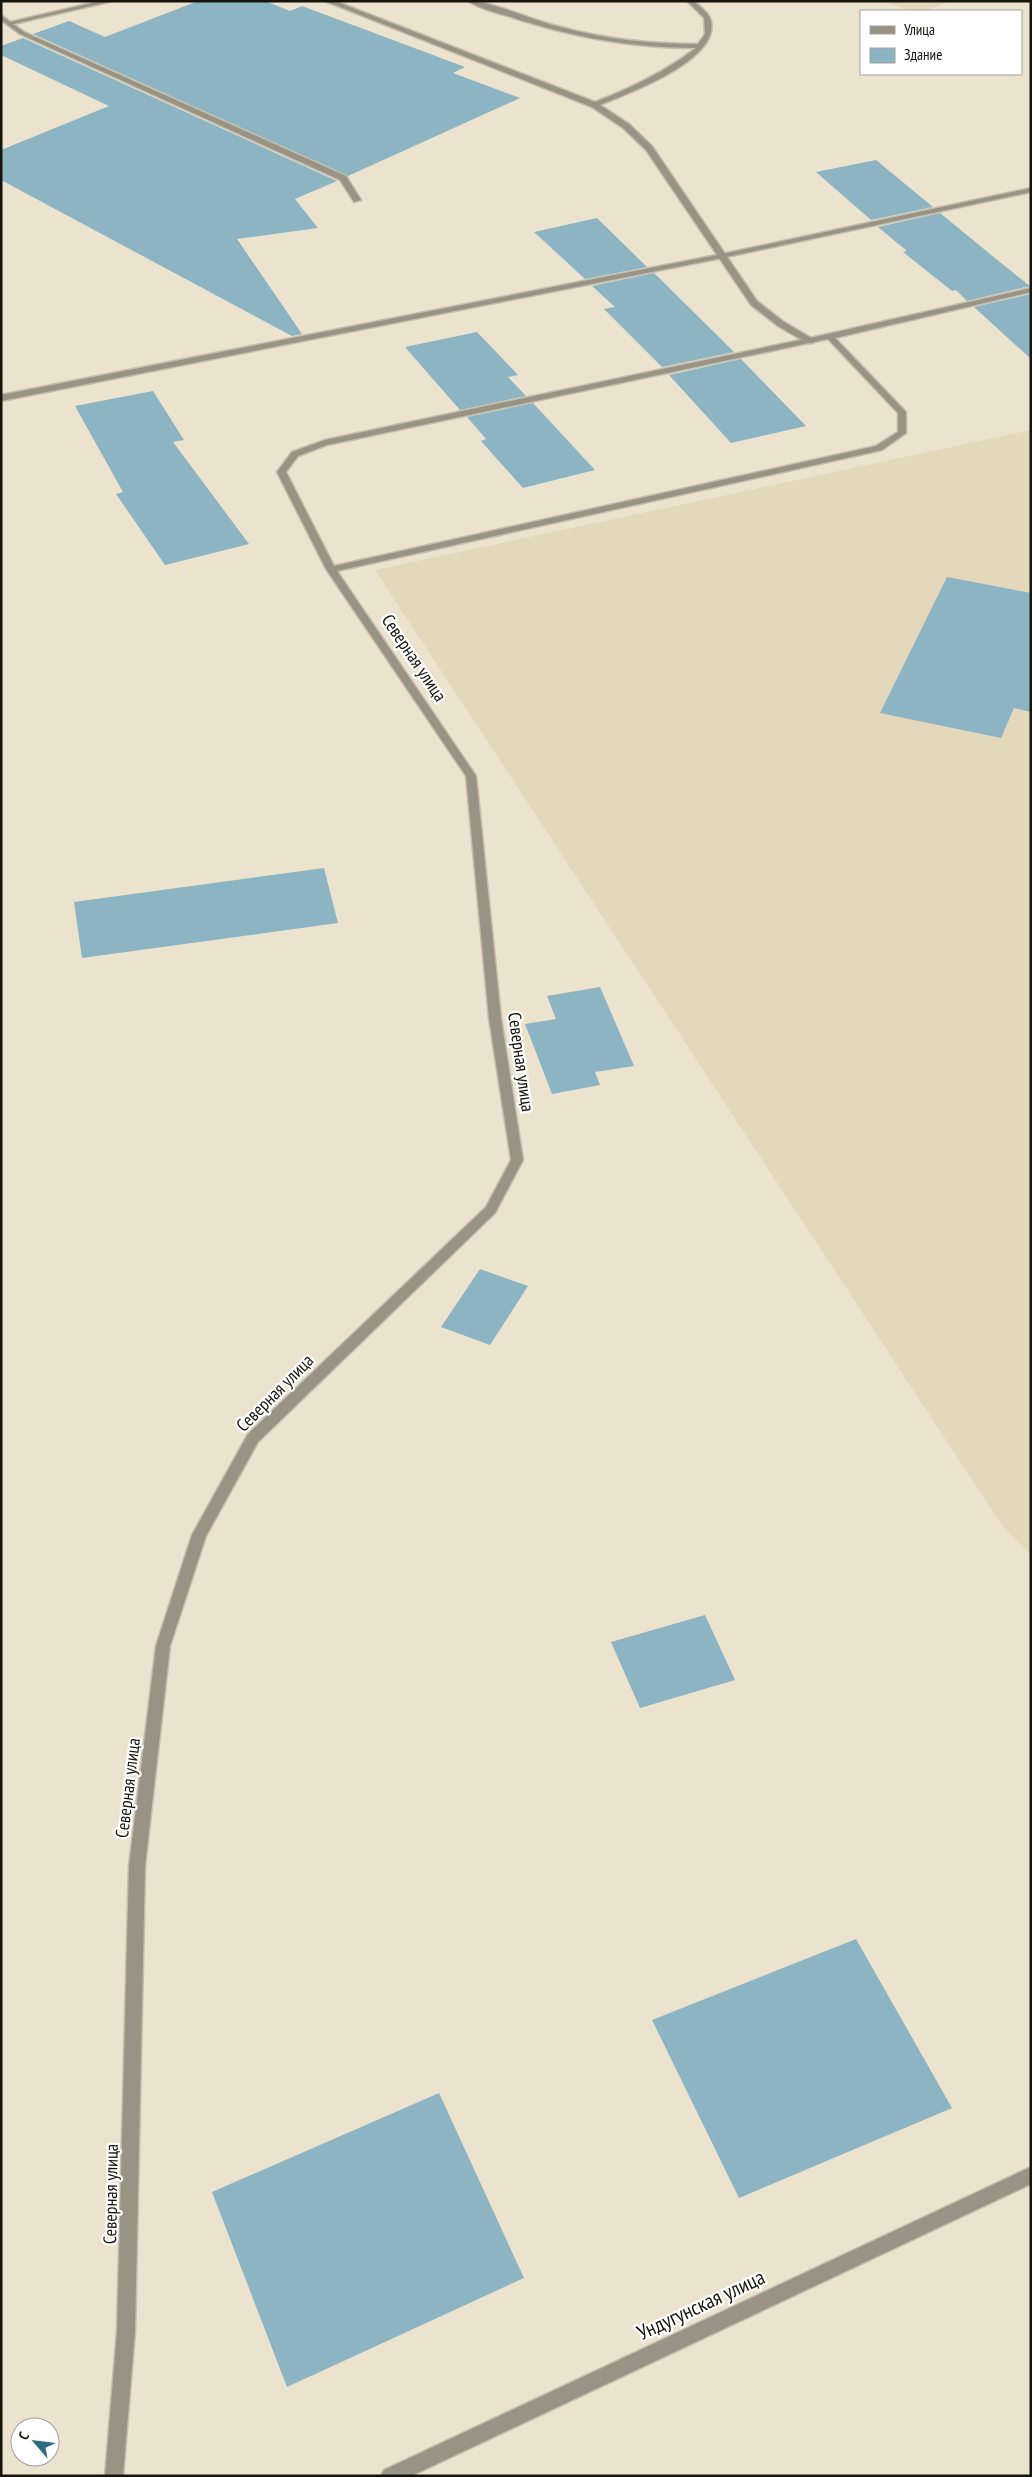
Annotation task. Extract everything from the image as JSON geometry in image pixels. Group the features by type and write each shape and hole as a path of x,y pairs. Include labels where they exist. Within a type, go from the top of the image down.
{"street":[{"path":"9,23 110,1"},
{"path":"328,1 595,105 626,126 650,148 754,303 781,324 810,341 1031,290"},
{"path":"471,1 543,27 597,39 656,46 702,46"},
{"path":"595,105 665,74 689,58 702,46 709,35 710,22 703,9 690,1"},
{"path":"1,17 22,33 343,178 357,200"},
{"path":"1,398 722,256 1031,190"},
{"path":"331,569 880,448 902,433 902,412 830,337"},
{"name":"Северная улица","path":"114,2476 126,2331 137,1866 163,1646 199,1535 253,1438 491,1210 517,1160 495,1018 471,776 331,569 281,472 295,454 335,441 810,341"},
{"name":"Ундугунская улица","path":"390,2476 1031,2175"}],"shaded area":[{"path":"882,1 951,1 928,10 909,10"},
{"path":"1031,430 1031,1555 1003,1527 375,570"}],"building":[{"path":"198,1 265,1 290,11 302,6 465,67 453,73 520,98 348,176 33,34 69,21 105,37"},
{"path":"23,38 337,181 295,199 318,228 237,239 302,334 292,336 1,180 1,150 109,106 1,55 1,46"},
{"path":"876,160 933,207 871,220 816,172"},
{"path":"940,213 1030,286 967,301 956,290 952,291 903,252 907,251 878,227"},
{"path":"597,218 647,267 585,279 534,232"},
{"path":"654,273 734,352 662,367 604,309 615,307 592,286"},
{"path":"1031,294 1031,359 974,307"},
{"path":"477,332 518,375 508,377 526,396 460,410 405,347"},
{"path":"741,359 806,426 731,443 669,375"},
{"path":"153,391 184,440 173,442 249,544 165,565 116,494 123,492 75,406"},
{"path":"533,403 595,470 523,488 481,441 486,439 467,417"},
{"path":"947,577 1031,593 1031,712 1014,708 1001,738 880,713"},
{"path":"324,868 338,923 82,958 74,902"},
{"path":"600,987 634,1066 595,1072 600,1085 552,1094 525,1024 556,1019 547,996"},
{"path":"480,1269 528,1286 490,1345 441,1327"},
{"path":"705,1615 735,1680 640,1708 611,1642"},
{"path":"856,1939 952,2108 739,2198 652,2020"},
{"path":"439,2093 524,2278 287,2387 212,2192"}]}
